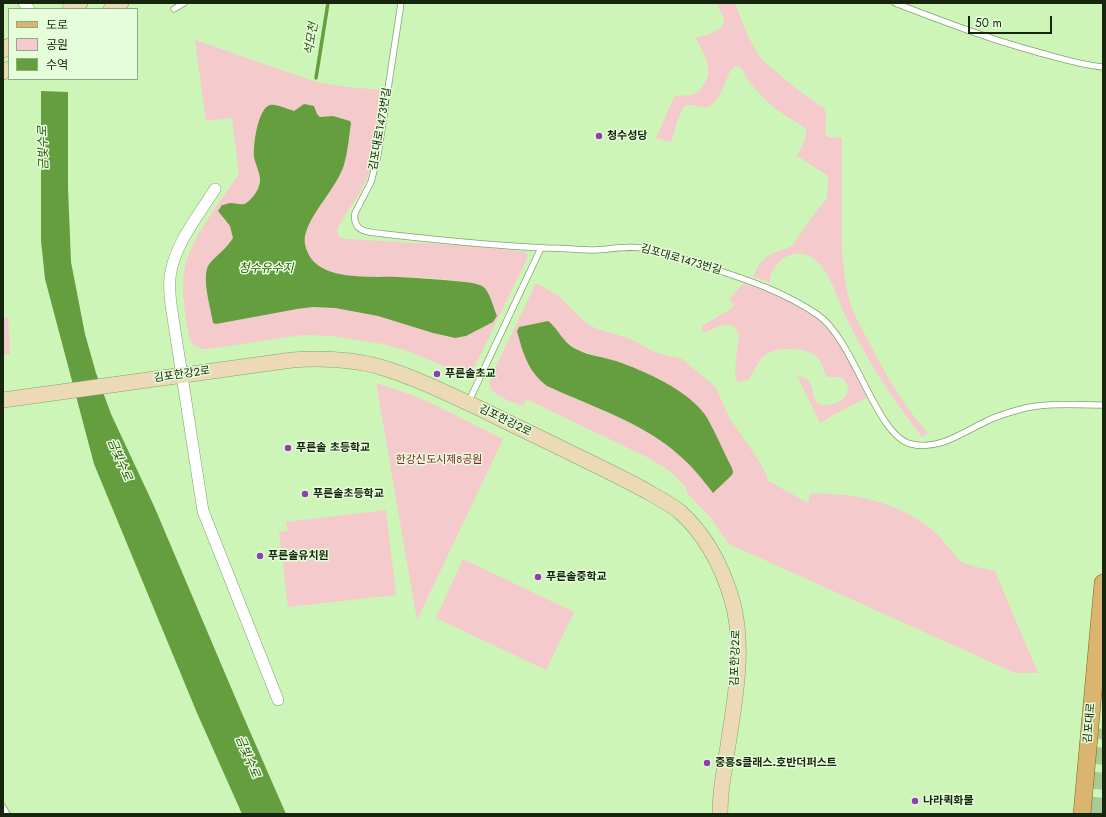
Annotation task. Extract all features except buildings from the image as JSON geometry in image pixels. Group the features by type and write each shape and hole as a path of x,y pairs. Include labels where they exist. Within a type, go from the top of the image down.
{"main road":[{"name":"김포대로","path":"1082,814 1103,583"}],"street":[{"path":"215,189 181,244 174,261 170,277 171,305 203,511 278,700"},
{"name":"김포한강2로","path":"3,400 292,360 326,359 354,362 398,373 444,391 634,484 668,503 690,522 711,550 720,567 732,602 736,621 738,645 737,673 723,778 720,814"}],"lane":[{"path":"174,9 184,3"},
{"name":"김포대로1473번길","path":"401,3 378,155 371,182 355,213 354,219 359,229 384,234 541,248 595,250 623,246 647,249 756,283 788,296 821,317 831,326 848,350 890,430 904,442 913,445 936,445 990,420 1020,409 1045,406 1103,405"},
{"path":"895,3 964,30 1087,66 1103,67"},
{"path":"468,403 541,248"},
{"path":"3,807 7,814"}],"green space":[{"path":"717,3 735,3 747,34 761,59 798,90 824,108 826,114 825,135 828,137 842,138 842,251 850,303 859,324 889,379 903,401 928,433 922,437 888,391 870,362 844,313 828,276 819,263 806,254 799,253 791,255 779,262 774,268 770,282 753,277 764,259 771,254 793,245 811,218 827,198 827,175 797,156 806,136 806,130 768,102 748,80 741,68 737,67 730,71 721,93 710,106 684,106 671,142 656,138 674,97 696,93 706,81 708,75 707,62 702,49 695,38 717,30 723,25 724,21"},
{"path":"195,40 316,82 347,87 382,90 378,134 374,157 367,178 360,192 337,229 340,237 346,239 472,246 526,252 528,255 471,374 467,375 458,372 405,350 383,344 333,336 303,335 208,349 202,349 194,345 189,335 184,304 183,282 185,267 188,256 200,231 239,174 232,118 206,121","holes":["275,105 294,111 314,106 320,117 333,116 350,121 351,123 348,148 343,167 307,229 304,243 309,256 325,269 343,275 446,279 482,287 497,316 493,322 466,336 447,337 378,316 335,308 313,307 216,324 214,323 206,275 233,238 230,226 222,218 231,203 245,203 256,194"]},
{"path":"536,283 560,297 587,324 597,329 631,339 656,353 682,359 716,388 729,417 755,455 767,475 768,481 808,503 810,494 826,494 857,497 887,505 916,518 933,530 959,560 973,566 995,571 1038,673 1015,673 729,544 711,518 687,493 686,487 671,472 649,458 526,399 523,406 500,397 492,389 490,379","holes":["550,322 563,339 579,351 615,361 655,378 705,415 733,472 700,477 680,455 649,433 616,416 542,383 532,371 523,352"]},
{"path":"744,283 794,304 817,319 827,328 845,352 868,397 820,423 797,376 807,379 816,401 825,405 839,402 843,399 848,390 846,381 841,378 827,377 821,361 817,357 806,351 799,350 783,349 769,353 759,361 749,379 739,382 736,380 735,369 739,334 736,329 732,326 724,325 705,333 702,330 702,326 732,308 734,305 729,299"},
{"path":"8,317 10,354 3,355 3,318"},
{"name":"한강신도시제8공원","path":"376,383 433,404 503,439 417,620"},
{"path":"386,510 396,595 288,607 279,532 288,531 286,522"},
{"path":"463,559 574,612 546,670 436,618"}],"water":[{"name":"금빛수로","path":"41,91 68,92 68,188 71,262 85,334 96,373 111,414 154,506 286,814 242,814 197,713 94,464 45,279 41,241"},
{"name":"청수유수지","path":"304,104 314,106 320,117 333,116 350,121 351,123 344,165 335,183 312,219 305,236 306,249 313,261 322,268 334,273 347,275 361,277 434,279 468,282 482,286 485,288 491,300 497,316 493,322 466,336 455,338 433,333 378,316 335,308 313,307 216,324 213,323 206,283 207,268 233,238 230,226 218,211 222,205 230,203 244,204 256,193 260,180 254,156 254,144 259,120 266,108 270,105 276,105 294,111"},
{"path":"548,321 569,344 582,352 616,361 640,370 665,382 688,398 706,416 732,468 732,475 713,493 697,473 666,444 634,424 547,386 541,381 535,375 527,362 517,331 519,327"}],"waterway":[{"name":"석모천","path":"316,78 328,3"}],"tunnel":[{"path":"1094,814 1103,729"}],"place":[{"name":"청수성당","path":"599,136"},
{"name":"푸른솔초교","path":"437,374"},
{"name":"푸른솔 초등학교","path":"288,448"},
{"name":"푸른솔초등학교","path":"305,494"},
{"name":"푸른솔유치원","path":"260,556"},
{"name":"푸른솔중학교","path":"538,577"},
{"name":"중흥S클래스.호반더퍼스트","path":"707,763"},
{"name":"나라퀵화물","path":"915,801"}]}
